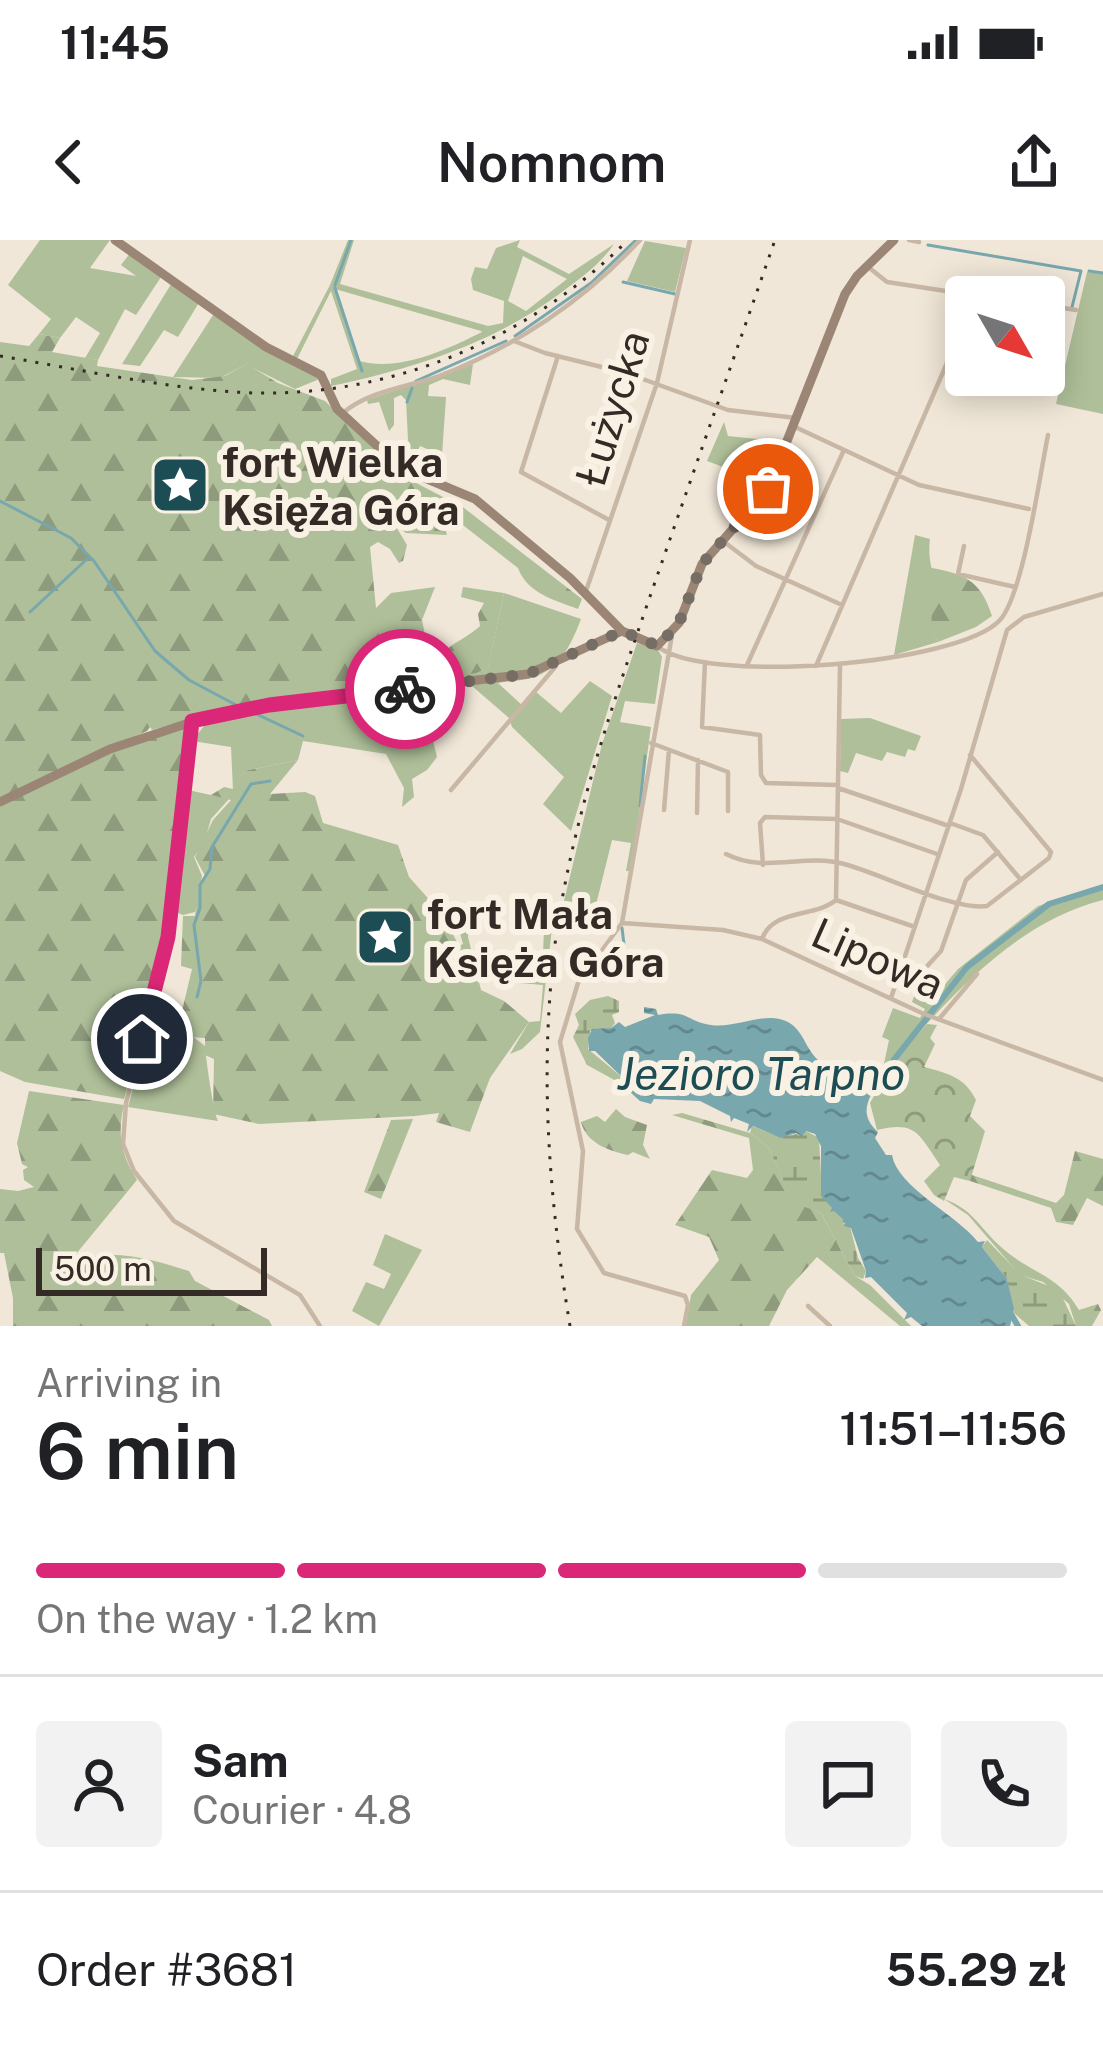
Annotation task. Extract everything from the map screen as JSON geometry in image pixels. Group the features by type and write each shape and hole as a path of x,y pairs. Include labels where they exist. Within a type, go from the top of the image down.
{"street":[{"path":"115,240 266,347 323,376 342,415 401,467 475,499 585,592 622,631 662,650 706,662 840,666 908,656 1003,627 1010,618 1103,594"},
{"path":"342,415 363,400 438,376 514,340 572,302 640,240"},
{"name":"Łużycka","path":"585,592 657,383 690,240"},
{"path":"684,1326 685,1296 604,1273 578,1229 583,1150 560,1053 561,1031 578,983 622,922 642,821 662,650 698,570 768,489 845,294 894,240"},
{"path":"909,240 919,242"},
{"path":"867,266 886,282 945,292"},
{"path":"1065,308 1076,310"},
{"path":"514,340 728,410 794,422 844,451 926,486 1032,509"},
{"path":"558,356 520,470 610,520"},
{"path":"816,665 945,368"},
{"path":"890,998 949,825 1003,627 1010,618 1009,604 1048,435"},
{"path":"747,665 844,451"},
{"path":"723,541 756,566 842,605"},
{"path":"964,546 958,574 1015,587"},
{"path":"0,802 110,749 192,721 269,705 515,676 622,631"},
{"path":"451,790 560,658"},
{"path":"706,662 702,728 760,735 761,775 766,783 838,786 983,835 1022,880"},
{"path":"762,939 769,926 828,908 836,900 840,666"},
{"path":"192,721 168,937 126,1103 123,1144 134,1171 174,1221 292,1289 320,1326"},
{"path":"651,743 728,772 728,811"},
{"path":"664,810 669,750"},
{"path":"726,854 753,866 837,862 958,903 987,906 1051,855 970,755"},
{"path":"697,813 698,760"},
{"path":"763,866 760,823 765,818 836,819 939,855"},
{"path":"901,970 923,972 944,944 969,876 998,852"},
{"path":"836,900 915,927"},
{"name":"Lipowa","path":"622,922 723,930 762,939 936,1018 1103,1080"},
{"path":"936,1018 977,974"},
{"path":"808,1306 830,1326"}],"green space":[{"path":"40,240 110,240 90,268 136,276 121,265 131,252 163,274 136,315 125,309 98,360 85,358 100,333 76,317 60,338 39,334 51,319 8,285"},
{"path":"348,240 354,240 340,284 488,326 503,323 504,301 473,290 471,279 475,267 487,269 496,248 520,240 517,247 569,274 614,244 573,284 505,328 421,362 331,386 331,379 357,369 331,291 297,359 293,356","holes":["523,256 567,279 526,311 508,301","335,289 481,331 482,332 406,361 359,361"]},
{"path":"645,241 686,248 675,292 627,281"},
{"path":"1087,272 1103,274 1103,414 1056,404 1058,396 1065,396 1065,366"},
{"path":"173,281 200,301 178,337 164,330 140,366 122,364"},
{"path":"215,312 322,378 295,389 253,368 252,361 220,378 173,377"},
{"path":"39,334 60,338 52,352 98,360 97,366 192,380 225,376 253,360 253,368 278,383 325,401 403,476 464,508 582,599 578,609 535,590 518,568 450,515 444,524 447,535 406,533 395,525 407,545 403,561 399,563 378,542 370,547 376,608 391,593 435,587 422,620 428,650 418,674 432,671 445,651 480,626 478,614 484,603 461,597 463,587 504,593 488,668 413,685 239,705 150,727 0,798 0,342 29,346"},
{"path":"473,364 470,385 443,379 429,385 428,396 446,397 442,455 420,446 410,469 399,462 408,440 406,400 401,395 394,398 394,425 389,431 379,402 368,404 367,400"},
{"path":"724,422 728,436 784,442 768,481 742,476 741,488 733,489 734,471 707,461"},
{"path":"915,535 930,539 935,590 932,622 938,642 894,655"},
{"path":"927,567 951,572 976,586 992,616 938,642"},
{"path":"504,593 581,619 556,664 528,679 498,683 523,706 536,692 561,713 590,681 612,696 571,831 543,804 564,777 472,686 421,692 437,757 412,779 414,797 402,807 404,788 386,754 303,741 298,760 244,771 233,790 231,747 192,741 208,721 237,713 483,670 488,667"},
{"path":"637,643 658,650 662,657 655,704 625,701 620,722 651,727 631,871 626,871 631,843 612,840 594,913 564,901 602,744"},
{"path":"870,718 921,736 915,751 908,749 905,757 887,752 882,761 856,753 848,773 840,771 841,719"},
{"path":"190,726 164,948 124,1099 25,1082 0,1071 0,805 114,751"},
{"path":"298,760 270,794 305,792 315,796 323,823 398,845 409,877 443,915 459,946 463,944 453,909 461,906 470,913 468,937 481,990 504,1001 529,1022 490,1078 470,1132 436,1122 439,1113 259,1124 213,1114 214,1059 205,1055 205,1038 176,1036 192,969 181,966 183,916 195,916 198,884 205,876 195,857 213,820 231,800 211,795 224,787 233,789 244,771"},
{"path":"188,790 229,799 211,819 194,857 202,876 195,912 183,915 173,911"},
{"path":"1103,885 1103,900 1038,927 982,969 878,1078 873,1076 884,1064 889,1040 882,1037 893,1008 920,1018 925,1009 912,1002 916,991 930,998 929,1003 958,969 1038,906"},
{"path":"555,902 540,1032 510,1054 529,1022 540,1021 543,985 520,983 517,957 543,960 546,922"},
{"path":"608,996 619,1001 619,1012 612,1015 615,1023 590,1031 588,1049 623,1078 620,1083 587,1065 573,1037 579,1025 575,1014 590,1000"},
{"path":"927,1024 937,1025 930,1038 935,1044 924,1067 966,1086 976,1100 970,1116 985,1131 970,1181 954,1177 944,1201 924,1181 940,1165 926,1145 908,1129 877,1130 870,1103 879,1087 878,1078"},
{"path":"178,1025 205,1046 218,1121 128,1107 145,1044"},
{"path":"29,1091 124,1105 122,1144 137,1180 76,1254 83,1259 136,1257 189,1271 195,1281 269,1320 272,1326 13,1326 13,1298 4,1253 0,1253 0,1189 34,1187 24,1180 23,1170 28,1167 22,1164 17,1143"},
{"path":"616,1109 647,1125 643,1145 650,1159 613,1151 588,1135 581,1122 597,1116 605,1122"},
{"path":"682,1113 750,1133 769,1148 792,1201 821,1213 855,1276 911,1326 900,1326 817,1257 787,1290 769,1326 686,1326 691,1295 719,1260 709,1237 675,1225 712,1170 747,1178 753,1170 749,1138 672,1115"},
{"path":"413,1119 381,1199 364,1192 391,1120"},
{"path":"752,1126 780,1135 806,1131 819,1138 822,1194 846,1221 843,1224 850,1226 866,1271 863,1279 855,1276 821,1213 792,1202 769,1148 750,1133"},
{"path":"1075,1151 1103,1159 1103,1206 1087,1198 1073,1225 1056,1222 1051,1208 970,1181 969,1174 1056,1203 1064,1195"},
{"path":"944,1199 969,1213 1011,1255 1062,1288 1079,1310 1098,1304 1101,1310 1092,1326 1076,1326 1069,1304 1043,1282 1020,1275 968,1215"},
{"path":"385,1234 422,1250 379,1326 352,1311 366,1282 384,1289 391,1274 373,1265"},
{"path":"987,1240 1021,1275 1059,1290 1076,1326 1029,1326 1014,1313 1007,1279 982,1247"}],"water":[{"name":"Jezioro Tarpno","path":"644,1007 656,1009 658,1015 682,1015 711,1025 779,1019 799,1032 824,1065 834,1070 837,1062 841,1072 858,1079 880,1077 867,1111 878,1132 875,1138 916,1189 978,1242 985,1241 982,1247 1007,1279 1014,1309 1010,1326 922,1326 911,1317 904,1320 907,1313 871,1277 865,1278 851,1228 830,1212 832,1208 821,1196 821,1146 815,1134 806,1131 802,1136 781,1138 753,1126 747,1132 749,1124 734,1118 731,1122 730,1116 700,1101 640,1101 619,1082 623,1078 595,1051 589,1051 588,1038 592,1029 611,1028 619,1022 625,1027 655,1015 644,1013"}],"waterway":[{"path":"335,285 351,240"},
{"path":"515,336 591,283 636,240"},
{"path":"928,245 1081,271 1072,307"},
{"path":"1089,271 1103,273"},
{"path":"623,282 675,294"},
{"path":"335,288 362,371"},
{"path":"416,381 506,341"},
{"path":"407,402 412,388"},
{"path":"0,501 71,538 94,561 155,651 189,680 238,706"},
{"path":"30,612 87,559"},
{"path":"250,711 303,736"},
{"path":"640,806 645,756"},
{"path":"197,997 201,981 194,925 212,847 251,784 270,781"},
{"path":"878,1080 967,967 1049,904 1103,887"},
{"path":"622,928 626,961"},
{"path":"1008,1309 1018,1326"}],"railway":[{"path":"0,356 223,391 307,391 359,384 409,372 504,332 590,275 628,240"},
{"path":"570,1326 552,1183 547,1088 550,992 562,898 609,717 775,240"}],"way so far":[{"path":"405,689 528,674 622,631 658,646 679,623 702,564 768,489"}],"place":[{"name":"fort Wielka Księża Góra","path":"180,485"},
{"name":"fort Mała Księża Góra","path":"385,937"}],"route":[{"path":"142,1039 168,937 192,721 269,705 405,689"}]}
